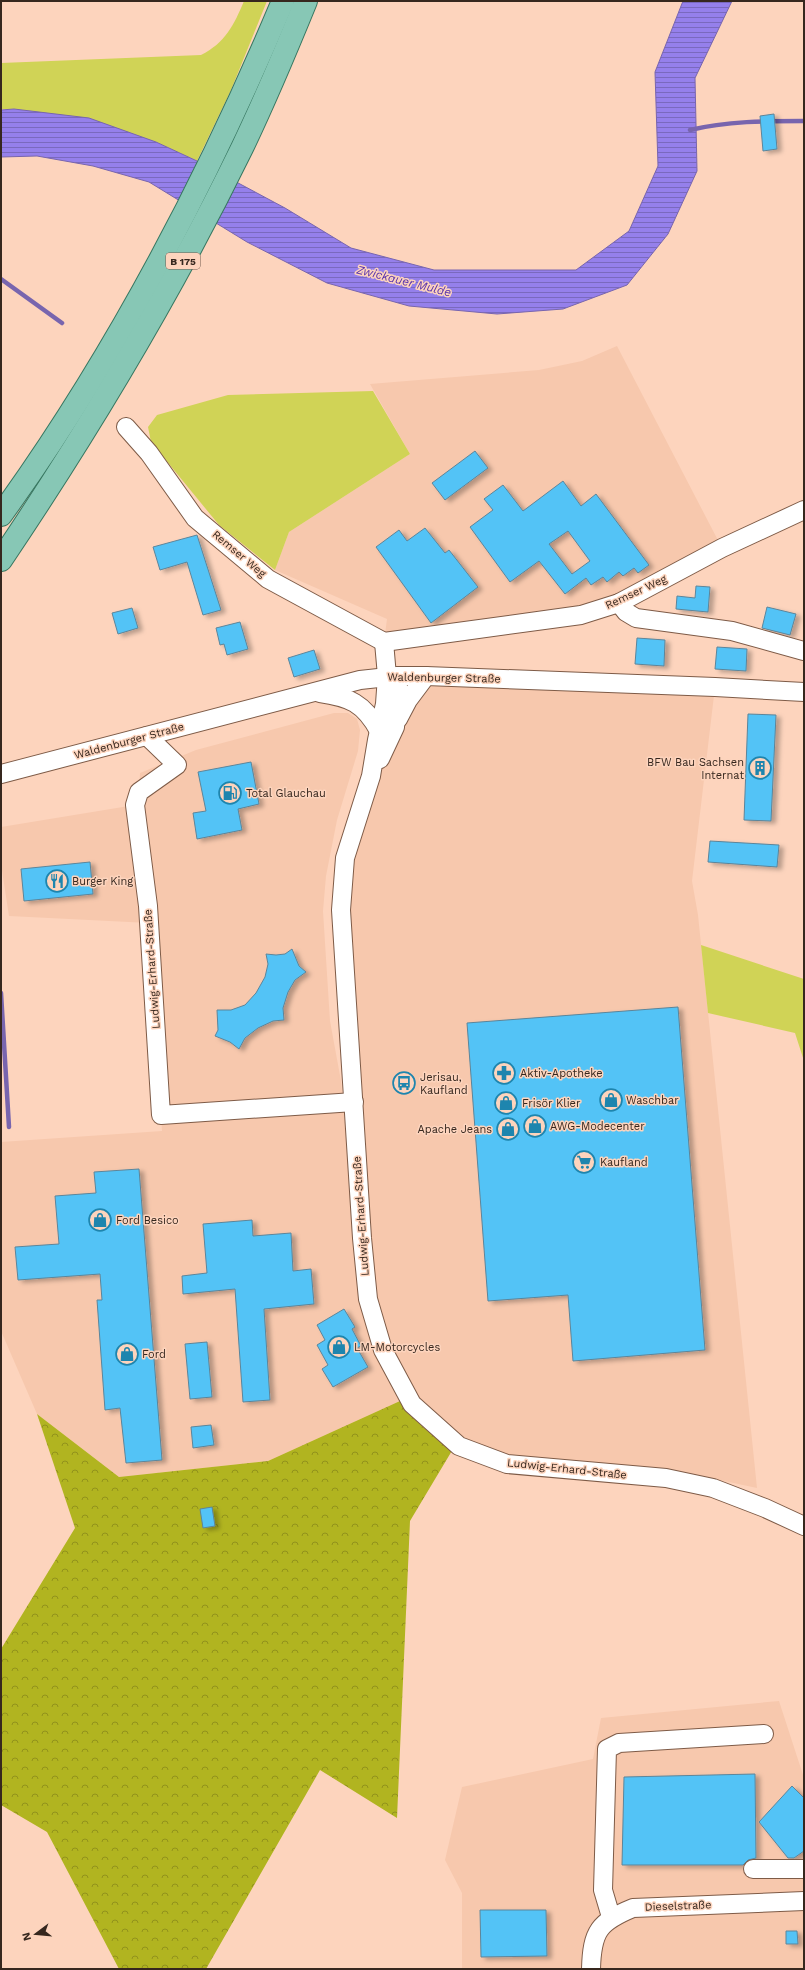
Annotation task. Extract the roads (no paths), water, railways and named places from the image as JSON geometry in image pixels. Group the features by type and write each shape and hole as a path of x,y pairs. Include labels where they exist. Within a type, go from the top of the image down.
{"main road":[{"name":"B 175","path":"1,515 65,422 112,347 155,270 200,184 247,87 283,1"},
{"name":"B 175","path":"1,560 130,357 170,286 218,196 269,89 306,1"}],"street":[{"name":"Remser Weg","path":"126,427 149,453 195,518 268,579 384,642 581,615 619,603 722,548 804,510"},
{"path":"619,603 626,612 636,618 732,631 804,651"},
{"path":"384,642 392,676"},
{"name":"Waldenburger Straße","path":"1,774 360,680 392,676 715,687 804,692"},
{"name":"Ludwig-Erhard-Straße","path":"392,676 385,704 387,729 345,858 341,910 341,943 354,1102 362,1238 368,1299 382,1350 412,1404 458,1446 507,1464 666,1478 713,1488 765,1508 804,1526"},
{"path":"313,692 342,696 350,700 387,729 426,676"},
{"name":"Ludwig-Erhard-Straße","path":"147,736 177,765 139,792 135,805 148,906 161,1115 354,1102"},
{"path":"611,1917 603,1890 607,1749 619,1743 764,1734"},
{"path":"753,1868 804,1869"},
{"name":"Dieselstraße","path":"592,1969 595,1935 611,1917 633,1908 804,1901"}],"water":[{"name":"Zwickauer Mulde","path":"683,1 732,1 695,78 697,171 668,234 627,285 563,309 497,314 409,306 327,283 247,242 149,182 93,166 37,156 1,157 1,110 14,109 89,118 156,142 197,161 285,208 351,248 434,270 576,270 629,231 658,166 655,72"}],"waterway":[{"path":"690,130 732,123 804,121"},
{"path":"1,279 62,323"},
{"path":"1,993 9,1127"}],"place":[{"name":"BFW Bau Sachsen Internat","path":"760,768"},
{"name":"Total Glauchau","path":"230,793"},
{"name":"Burger King","path":"57,881"},
{"name":"Aktiv-Apotheke","path":"504,1073"},
{"name":"Jerisau, Kaufland","path":"404,1083"},
{"name":"Waschbar","path":"611,1100"},
{"name":"Frisör Klier","path":"506,1103"},
{"name":"AWG-Modecenter","path":"535,1126"},
{"name":"Apache Jeans","path":"508,1129"},
{"name":"Kaufland","path":"584,1162"},
{"name":"Ford Besico","path":"100,1220"},
{"name":"LM-Motorcycles","path":"339,1347"},
{"name":"Ford","path":"127,1354"}]}
